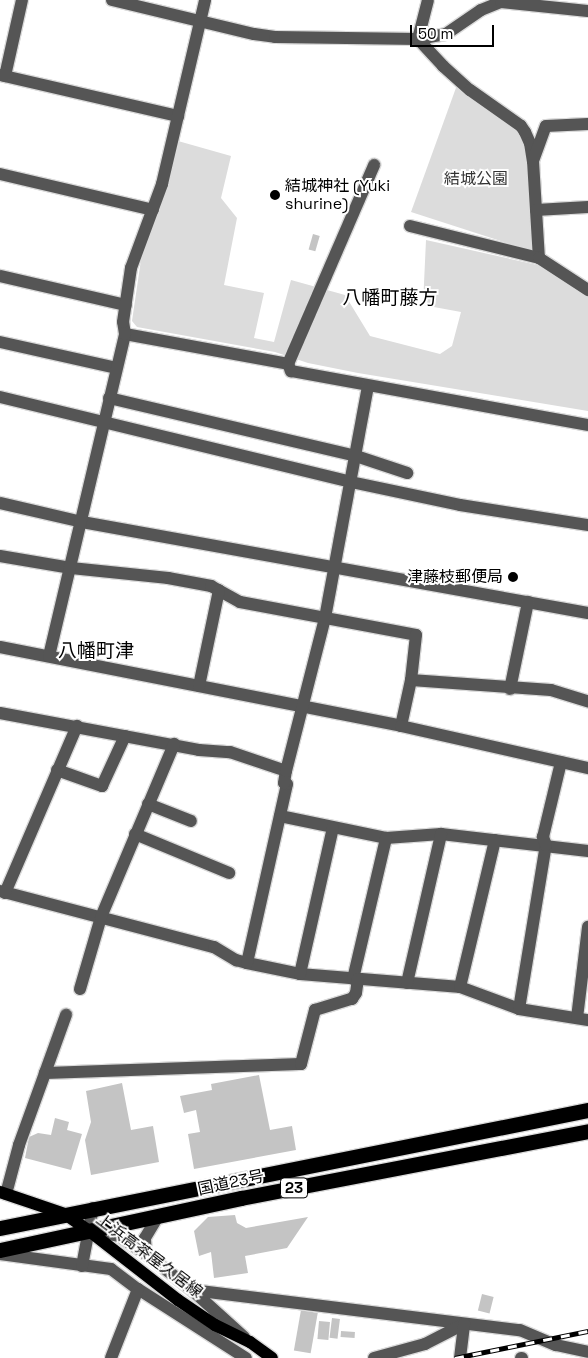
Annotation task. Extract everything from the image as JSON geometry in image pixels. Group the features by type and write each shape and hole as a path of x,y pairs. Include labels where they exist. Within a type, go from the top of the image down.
{"highway":[{"name":"国道23号","path":"0,1228 588,1110"},
{"name":"国道23号","path":"0,1250 88,1230 588,1131"}],"main road":[{"name":"上浜高茶屋久居線","path":"3,1193 64,1214 88,1230 178,1300 215,1325 250,1342 268,1355"}],"street":[{"path":"22,0 2,76 178,116"},
{"path":"112,0 200,22 275,37 418,39 446,34 481,10 501,2 588,11"},
{"path":"49,656 125,334 126,305 131,268 153,210 178,116 205,0"},
{"path":"418,39 428,0"},
{"path":"418,39 443,66 470,90 521,126 530,143 533,161 539,258"},
{"path":"533,161 546,126 588,124"},
{"path":"374,165 288,364 291,371 588,425"},
{"path":"0,174 153,210"},
{"path":"536,210 588,207"},
{"path":"410,226 539,258 588,290"},
{"path":"0,276 126,305"},
{"path":"125,334 288,364"},
{"path":"0,342 116,368"},
{"path":"247,963 280,816 302,706 325,618 368,386"},
{"path":"0,397 351,482 478,508 588,525"},
{"path":"109,398 356,456 407,473"},
{"path":"0,503 82,522 588,613"},
{"path":"0,556 71,568 168,578 211,586 240,602 416,635 401,726"},
{"path":"199,686 219,590"},
{"path":"510,689 528,602"},
{"path":"0,647 401,726 588,768"},
{"path":"410,680 510,689 551,690 588,701"},
{"path":"0,713 199,750 230,752 286,779"},
{"path":"76,726 3,892 214,947 236,960 247,963 300,974 460,987 519,1009 583,1019 588,927"},
{"path":"57,770 102,786 125,736"},
{"path":"80,989 101,917 134,834 174,744"},
{"path":"519,1009 546,846 543,837 561,762"},
{"path":"148,804 191,821"},
{"path":"280,816 386,838 441,834 588,851"},
{"path":"300,974 333,828"},
{"path":"134,834 229,873"},
{"path":"407,983 441,834"},
{"path":"45,1073 301,1064 315,1010 352,998 356,993 356,979 386,838"},
{"path":"460,987 495,840"},
{"path":"3,1193 66,1015"},
{"path":"82,1266 93,1208"},
{"path":"146,1254 145,1238 158,1216"},
{"path":"88,1230 119,1236 146,1254 192,1290 250,1342"},
{"path":"0,1254 111,1269 138,1290 246,1358"},
{"path":"110,1358 138,1290"},
{"path":"192,1290 520,1330 556,1345 588,1352"},
{"path":"374,1358 425,1344 464,1324"},
{"path":"460,1358 464,1324"}],"green space":[{"name":"結城公園","path":"457,85 519,131 525,141 532,251 411,212"},
{"path":"178,141 231,156 221,198 237,218 224,285 264,293 254,338 274,342 291,280 345,295 370,336 440,354 452,346 461,312 423,305 426,240 542,266 588,296 588,411 358,373 308,363 275,352 137,327 132,321 142,253 158,214"}],"building":[{"path":"313,234 320,236 315,251 309,249"},
{"path":"259,1075 270,1130 292,1126 296,1150 194,1169 188,1134 200,1132 196,1110 184,1113 180,1096 212,1090 211,1084"},
{"path":"122,1083 131,1130 153,1126 159,1162 91,1175 85,1140 91,1122 86,1091"},
{"path":"55,1118 69,1122 67,1130 82,1134 71,1170 25,1158 29,1137 38,1133 51,1135"},
{"path":"235,1215 237,1223 246,1228 308,1217 287,1248 245,1256 248,1273 214,1278 211,1252 199,1256 194,1231 208,1217"},
{"path":"482,1294 494,1297 490,1313 478,1310"},
{"path":"301,1310 318,1313 311,1353 294,1350"},
{"path":"332,1318 340,1319 338,1339 330,1338"},
{"path":"319,1321 330,1322 328,1340 317,1339"},
{"path":"341,1331 355,1332 355,1338 341,1337"}],"railway":[{"path":"455,1358 588,1331"}],"place":[{"name":"結城神社 (Yuki shurine)","path":"275,195"},
{"name":"津藤枝郵便局","path":"513,577"}],"district":[{"name":"八幡町藤方","path":"390,298"},
{"name":"八幡町津","path":"96,651"}]}
